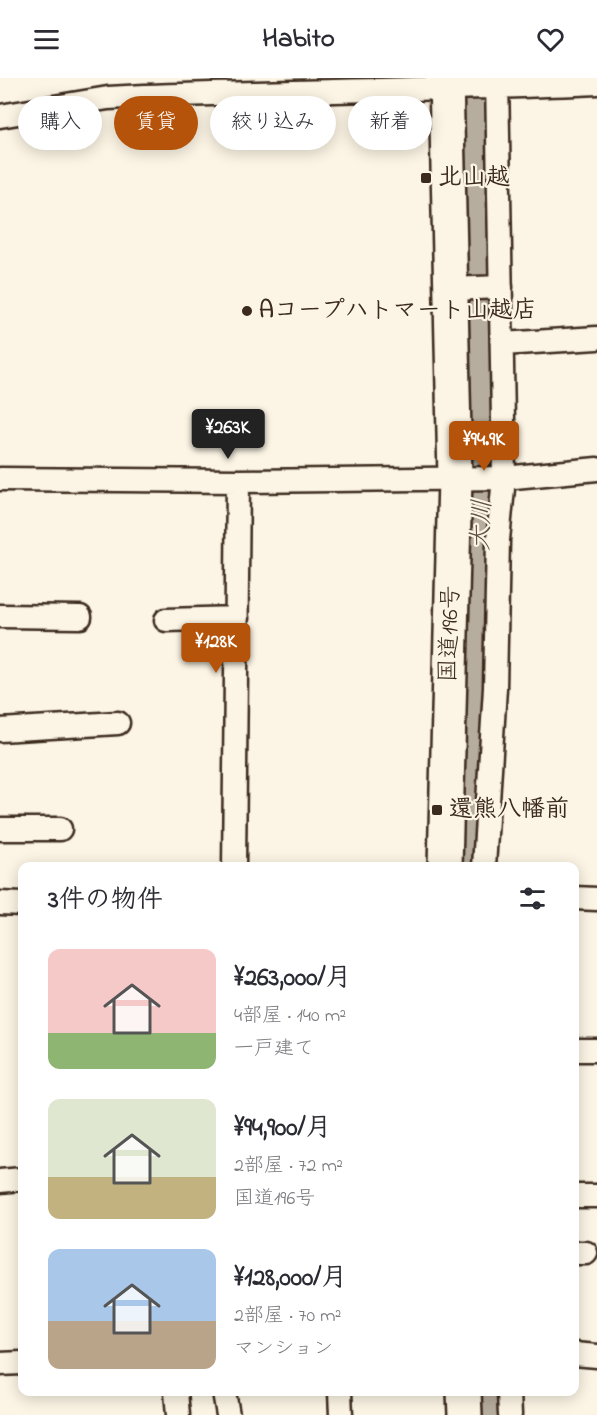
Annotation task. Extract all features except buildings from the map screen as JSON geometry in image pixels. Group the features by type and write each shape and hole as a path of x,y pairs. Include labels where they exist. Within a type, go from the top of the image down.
{"highway":[{"name":"国道196号","path":"445,862 465,478 460,288 473,85"},
{"path":"464,1396 465,1415"}],"street":[{"path":"0,116 108,99 141,87 370,89 597,83"},
{"path":"473,85 502,344 495,688 484,862"},
{"path":"460,288 497,287"},
{"path":"502,344 597,338"},
{"path":"0,479 238,481 501,478 597,469"},
{"path":"234,862 238,481"},
{"path":"0,616 80,617"},
{"path":"166,620 237,618"},
{"path":"0,730 117,723"},
{"path":"0,830 60,829"},
{"path":"579,898 597,898"},
{"path":"0,903 18,904"},
{"path":"579,1050 597,1050"},
{"path":"0,1181 18,1179"},
{"path":"579,1196 597,1196"},
{"path":"579,1354 597,1356"},
{"path":"0,1364 18,1363"},
{"path":"176,1396 178,1415"},
{"path":"225,1396 228,1415"},
{"path":"340,1396 341,1415"},
{"path":"510,1396 510,1415"}],"waterway":[{"name":"大川","path":"469,862 487,436 478,112"},
{"name":"大川","path":"489,1396 490,1415"}],"place":[{"name":"北山越","path":"426,178"},
{"name":"Aコープハトマート山越店","path":"247,311"},
{"name":"還熊八幡前","path":"437,810"}]}
